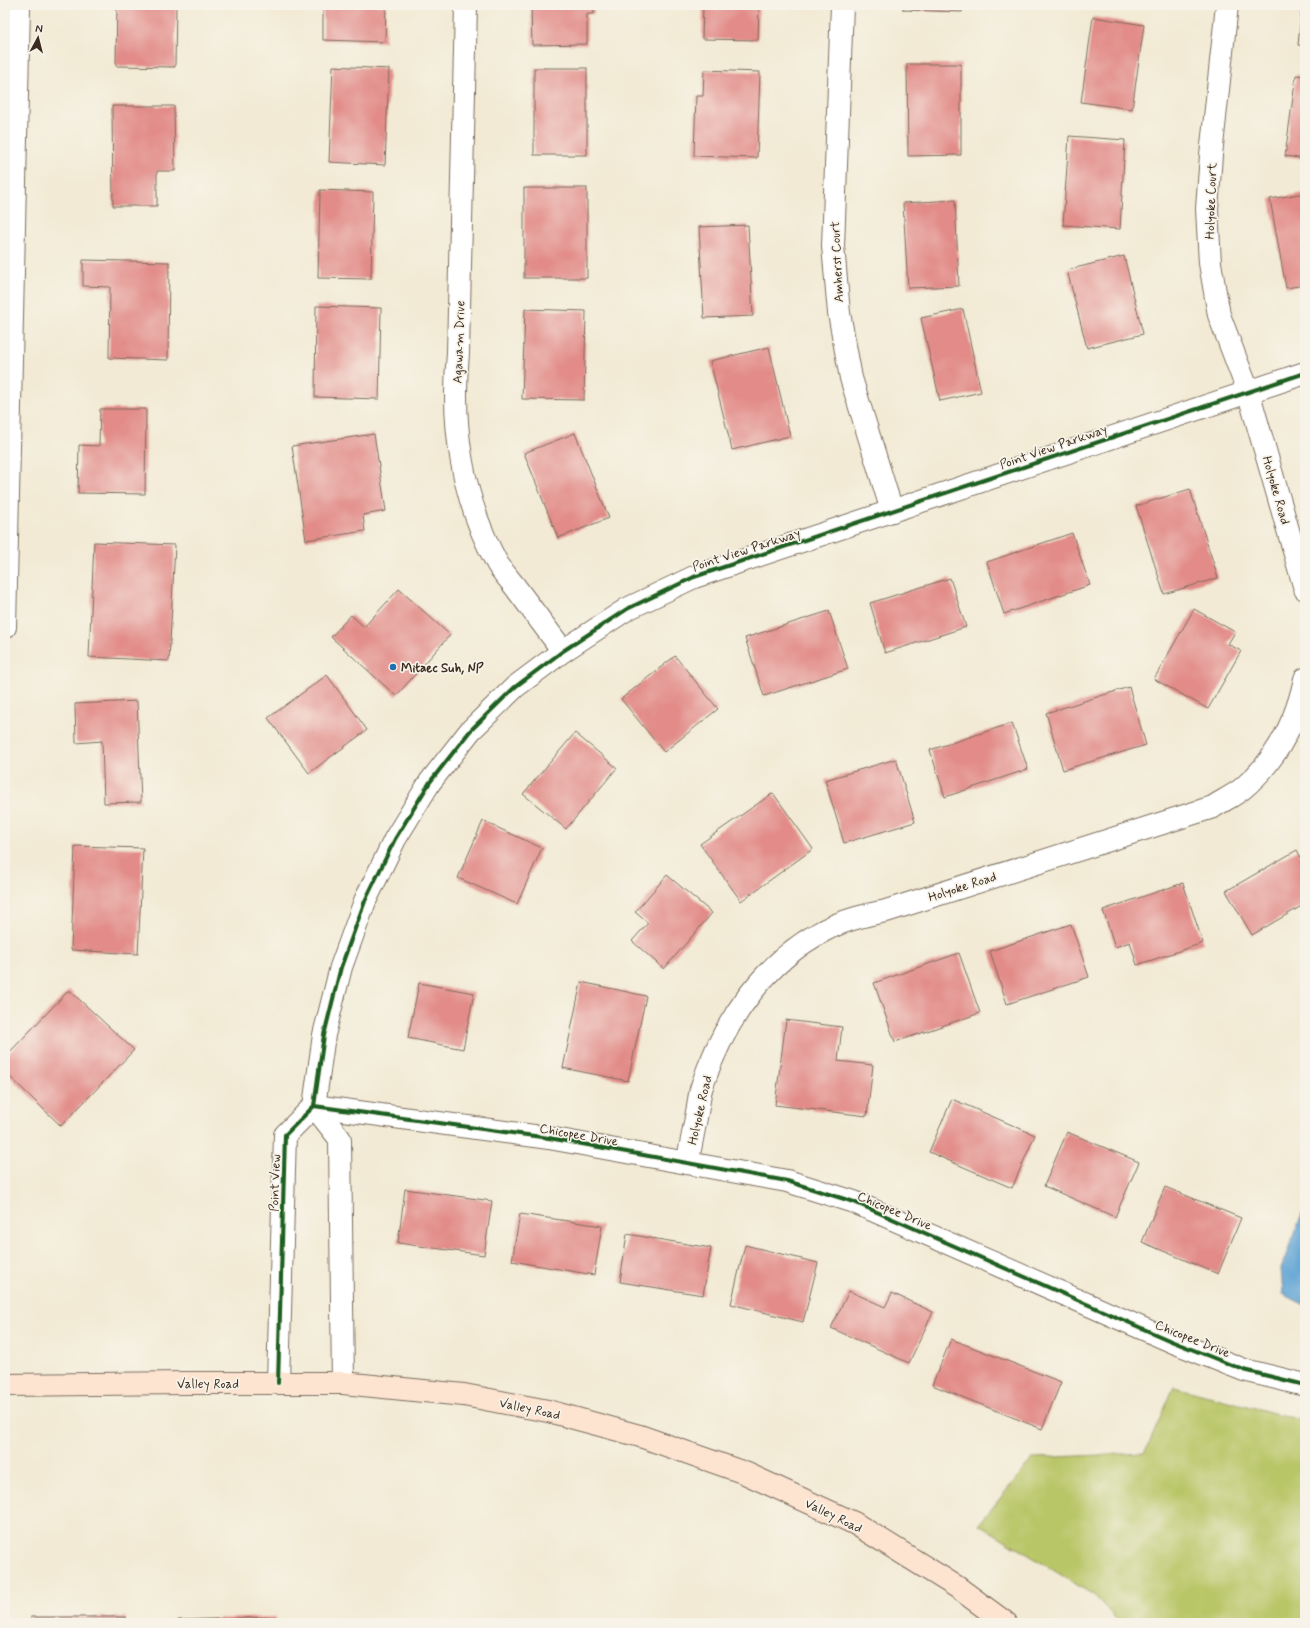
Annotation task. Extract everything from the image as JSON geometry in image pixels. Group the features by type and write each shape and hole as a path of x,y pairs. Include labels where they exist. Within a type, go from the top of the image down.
{"main road":[{"name":"Valley Road","path":"5,1386 184,1383 343,1383 464,1395 548,1411 640,1436 745,1473 854,1523 957,1587 1006,1623"}],"street":[{"path":"5,627 19,5"},
{"name":"Agawam Drive","path":"466,5 456,423 463,466 478,520 498,563 563,651"},
{"name":"Amherst Court","path":"842,5 833,246 838,313 851,378 892,511"},
{"name":"Holyoke Court","path":"1227,5 1211,155 1207,209 1210,263 1219,314 1248,391"},
{"name":"Point View Parkway","path":"314,1106 324,1035 341,967 365,901 395,839 430,782 470,731 515,687 563,651 627,609 694,577 762,553 785,547 1305,373"},
{"name":"Holyoke Road","path":"1248,391 1305,589"},
{"name":"Holyoke Road","path":"687,1163 702,1087 719,1043 742,1004 771,970 792,951 825,930 861,915 886,911 1213,807 1241,790 1266,765 1287,734 1301,698 1305,679"},
{"path":"314,1106 340,1139 343,1383"},
{"name":"Chicopee Drive","path":"314,1106 549,1138 787,1181 854,1202 1171,1341 1244,1370 1305,1385"},
{"name":"Point View","path":"278,1383 285,1135 314,1106"}],"green space":[{"path":"1174,1387 1305,1421 1305,1623 1120,1623 1095,1596 979,1524 1033,1458 1145,1453"}],"water":[{"path":"1305,1207 1305,1305 1283,1294 1281,1268"}],"building":[{"path":"117,5 176,5 175,67 116,66"},
{"path":"323,5 386,5 385,42 323,40"},
{"path":"531,5 594,5 594,14 587,14 587,44 532,45"},
{"path":"703,5 759,5 758,40 702,39"},
{"path":"903,5 963,5 962,12 903,10"},
{"path":"1302,5 1305,5 1305,46 1298,45"},
{"path":"1093,17 1144,25 1132,109 1081,102"},
{"path":"907,64 961,64 961,155 908,156"},
{"path":"333,66 389,69 385,165 329,162"},
{"path":"534,68 587,68 587,155 534,155"},
{"path":"704,70 760,72 757,158 694,156 696,96 703,96"},
{"path":"1296,75 1305,76 1305,159 1285,156"},
{"path":"112,106 174,106 175,171 157,171 157,206 113,206"},
{"path":"1069,136 1125,140 1120,229 1063,225"},
{"path":"524,188 587,188 587,278 524,278"},
{"path":"320,190 373,192 371,279 318,278"},
{"path":"1305,193 1305,285 1286,288 1270,199"},
{"path":"955,200 959,286 908,288 903,203"},
{"path":"748,225 753,316 704,318 699,227"},
{"path":"1124,256 1143,334 1087,348 1067,270"},
{"path":"83,260 169,262 168,360 109,358 110,287 83,286"},
{"path":"316,306 381,308 379,399 315,397"},
{"path":"525,309 586,311 584,400 522,399"},
{"path":"963,309 981,392 940,401 921,318"},
{"path":"769,347 790,436 732,450 710,361"},
{"path":"100,409 146,409 145,494 78,493 79,445 99,446"},
{"path":"575,433 609,518 558,538 524,453"},
{"path":"374,434 386,511 363,515 365,531 306,540 292,446"},
{"path":"1190,489 1218,578 1164,594 1136,506"},
{"path":"1072,533 1090,585 1004,614 987,562"},
{"path":"94,542 175,545 169,661 89,657"},
{"path":"950,578 966,627 885,653 870,603"},
{"name":"Mitaec Suh, NP","path":"399,589 450,635 396,696 331,637 351,615 364,627"},
{"path":"1194,609 1235,632 1228,644 1241,651 1208,709 1154,679"},
{"path":"829,611 848,669 764,696 745,638"},
{"path":"675,656 718,709 664,752 621,699"},
{"path":"327,675 367,730 309,773 268,718"},
{"path":"1129,687 1146,745 1063,770 1046,713"},
{"path":"137,701 141,802 104,803 102,741 76,743 75,704"},
{"path":"1012,723 1028,769 945,797 930,750"},
{"path":"575,733 617,768 566,829 523,794"},
{"path":"896,759 915,822 844,843 825,780"},
{"path":"773,793 813,849 741,901 700,844"},
{"path":"483,821 542,848 517,904 458,878"},
{"path":"75,846 143,848 138,954 71,950"},
{"path":"1297,850 1305,865 1305,904 1252,935 1226,891"},
{"path":"667,875 712,913 664,969 632,941 648,923 635,912"},
{"path":"1183,883 1203,943 1137,965 1130,942 1115,947 1103,910"},
{"path":"1071,924 1089,977 1007,1004 990,951"},
{"path":"959,953 980,1013 895,1042 874,983"},
{"path":"581,982 646,996 628,1081 563,1068"},
{"path":"419,983 474,993 463,1049 408,1038"},
{"path":"69,990 134,1050 61,1126 5,1072 5,1057"},
{"path":"786,1020 842,1027 838,1061 873,1065 867,1116 775,1105"},
{"path":"952,1099 1035,1135 1012,1188 929,1152"},
{"path":"1067,1132 1139,1162 1115,1217 1044,1186"},
{"path":"1165,1187 1241,1218 1218,1274 1142,1242"},
{"path":"405,1189 492,1201 484,1255 398,1243"},
{"path":"520,1214 602,1226 594,1275 512,1261"},
{"path":"627,1234 711,1248 703,1295 620,1282"},
{"path":"745,1245 818,1263 803,1322 731,1304"},
{"path":"849,1291 885,1307 892,1293 933,1312 909,1363 831,1328"},
{"path":"951,1339 1061,1382 1042,1429 932,1385"},
{"path":"31,1617 126,1617 126,1623 31,1623"},
{"path":"276,1617 276,1623 178,1623 178,1620"}],"cycle path":[{"path":"278,1383 285,1135 314,1106 324,1035 341,967 365,901 395,839 430,782 470,731 515,687 563,651 627,609 694,577 1305,373"},
{"path":"314,1106 549,1138 787,1181 854,1202 1171,1341 1244,1370 1305,1385"}],"place":[{"name":"Mitaec Suh, NP","path":"393,667"}]}
